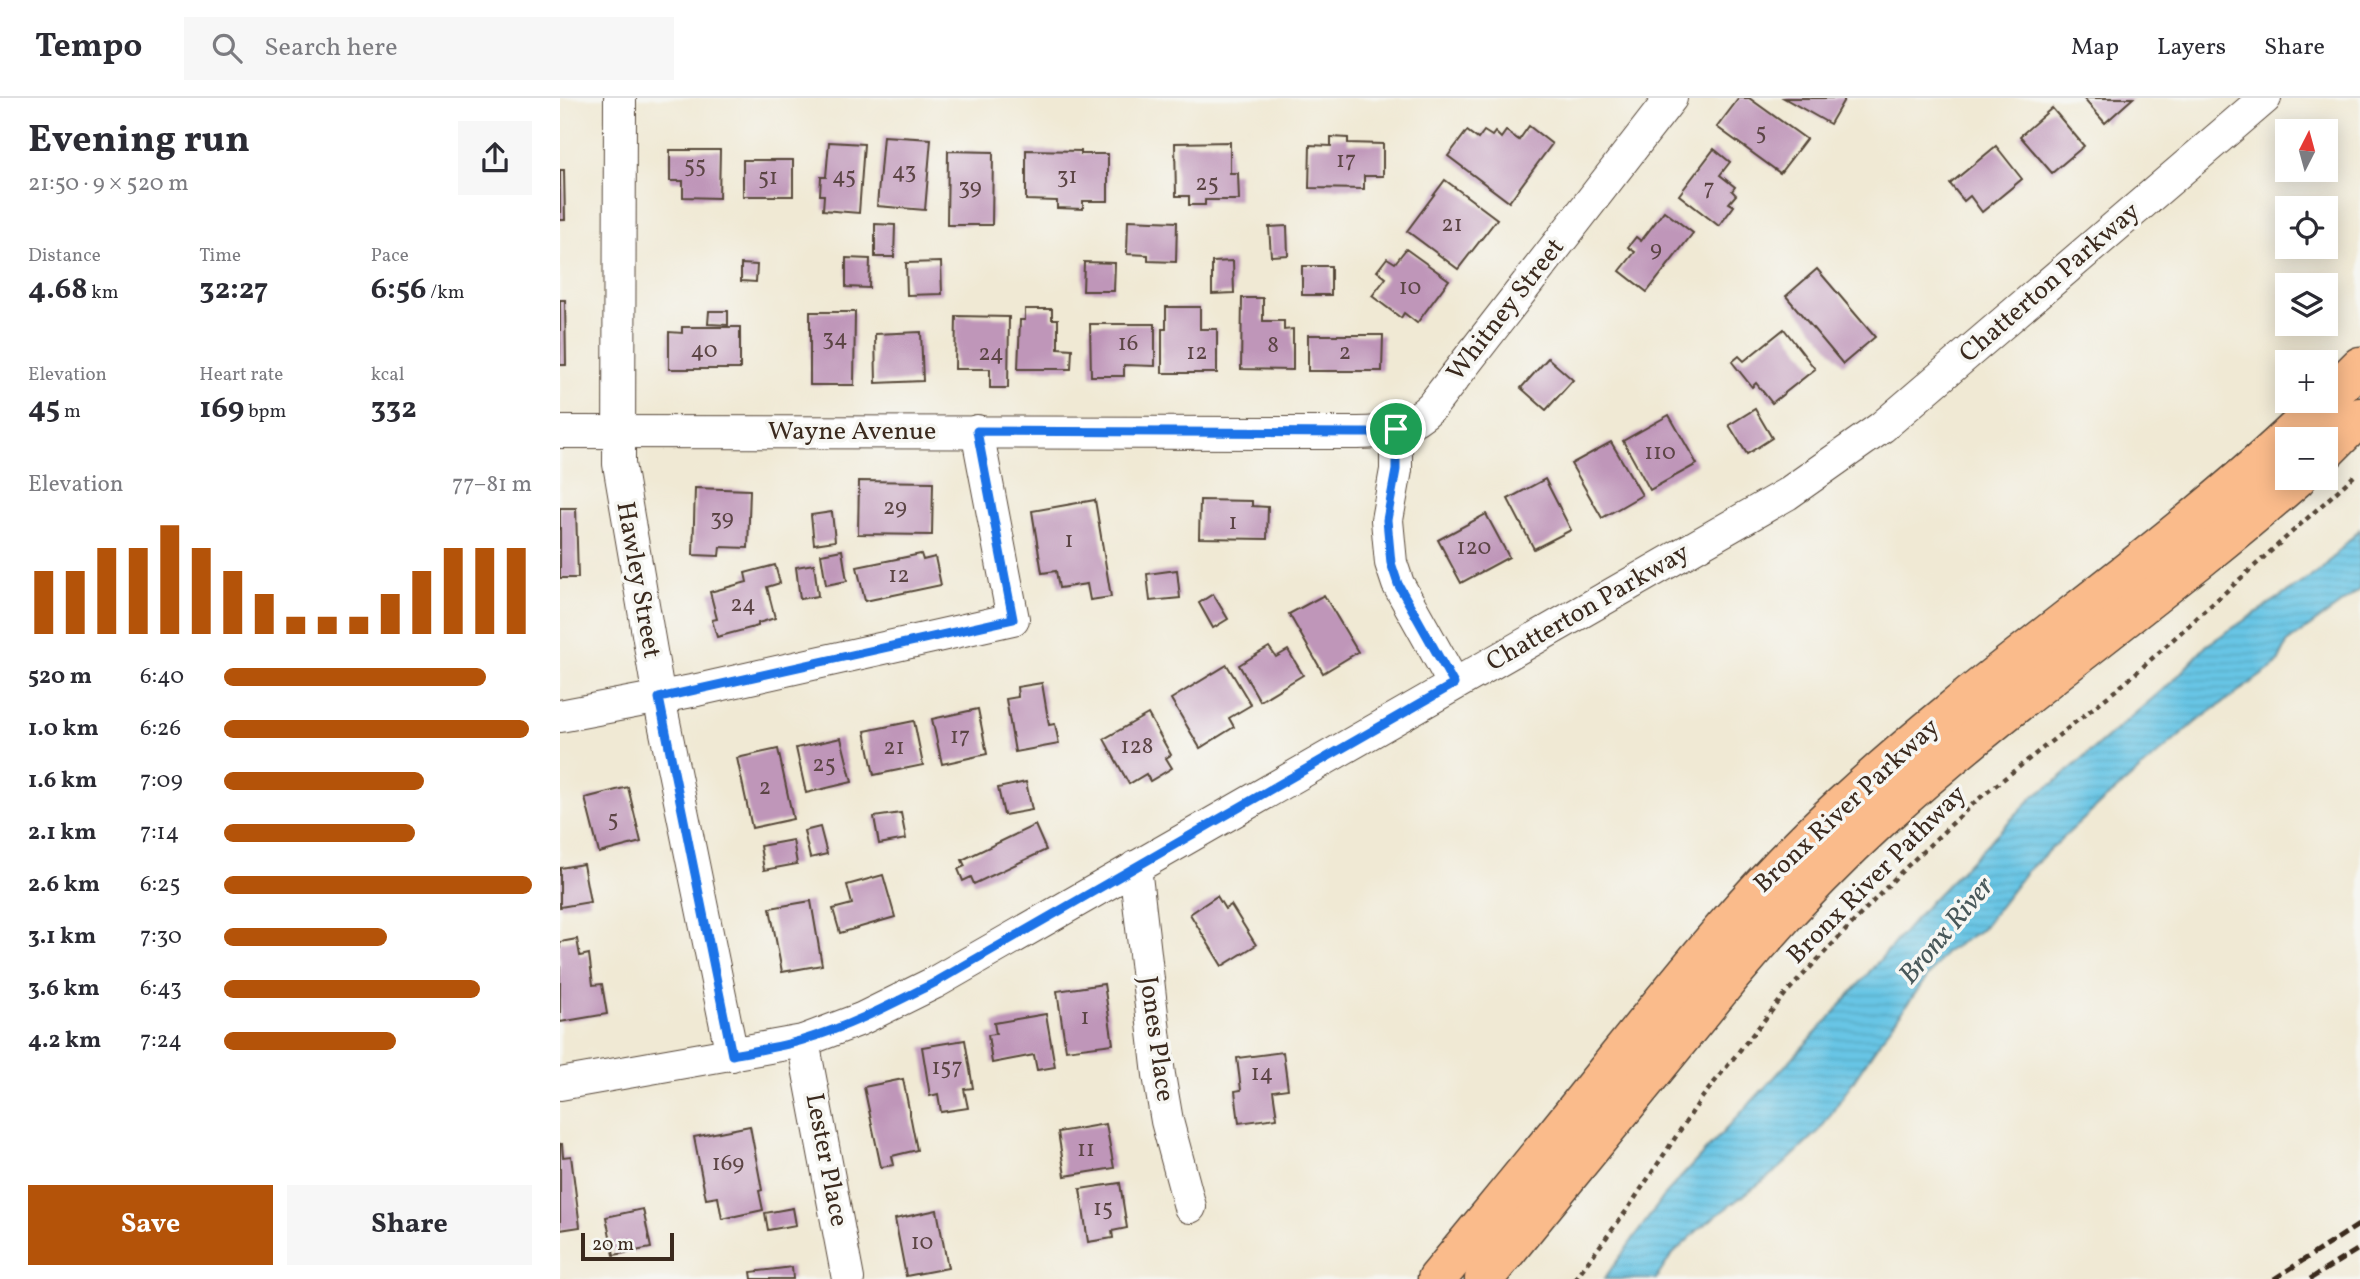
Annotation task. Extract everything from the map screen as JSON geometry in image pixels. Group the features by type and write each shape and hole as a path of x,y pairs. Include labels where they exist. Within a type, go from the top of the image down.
{"highway":[{"name":"Bronx River Parkway","path":"2338,387 2360,366"},
{"name":"Bronx River Parkway","path":"1437,1279 1687,971 1757,889 1798,847 1922,734 2222,496 2311,413"},
{"path":"2338,439 2360,417"},
{"name":"Bronx River Parkway","path":"1484,1279 1741,964 1797,901 1847,851 1966,746 2181,575 2283,490"}],"street":[{"name":"Hawley Street","path":"620,98 618,464 659,698 732,1055"},
{"name":"Whitney Street","path":"1396,429 1418,420 1432,406 1671,98"},
{"name":"Chatterton Parkway","path":"560,1084 803,1041 862,1019 934,983 1787,494 1882,427 2265,98"},
{"name":"Wayne Avenue","path":"560,432 1376,433 1396,429"},
{"path":"1396,429 1396,470 1387,520 1391,563 1398,584 1454,684"},
{"path":"560,716 659,698 1013,619 977,431"},
{"name":"Jones Place","path":"1135,867 1159,1075 1167,1121 1190,1207"},
{"name":"Lester Place","path":"803,1041 848,1279"}],"path":[{"name":"Bronx River Pathway","path":"1575,1279 1627,1210 1701,1099 1744,1045 1787,992 1899,874 1976,801 2126,682 2360,471"}],"water":[{"name":"Bronx River","path":"2360,529 2360,590 2288,642 2277,664 2196,722 2100,804 2026,872 1982,929 1946,952 1883,1037 1820,1130 1780,1168 1700,1228 1671,1256 1656,1279 1604,1279 1668,1191 1827,1021 1930,902 2034,796 2054,783 2174,680 2207,645 2321,570"}],"building":[{"path":"1739,98 1749,98 1806,139 1780,173 1717,127"},
{"path":"1784,98 1845,98 1830,124"},
{"path":"2083,98 2133,98 2105,123"},
{"path":"2052,108 2084,146 2052,173 2020,136"},
{"path":"1529,126 1552,144 1509,202 1448,156 1467,131 1478,139 1484,131 1492,136 1495,132 1501,138 1506,131 1519,140"},
{"path":"883,136 931,139 925,210 877,206"},
{"path":"1331,137 1348,138 1348,143 1383,144 1383,176 1364,176 1364,189 1309,188 1310,145 1331,146"},
{"path":"829,142 864,144 859,213 823,210 821,177 826,177"},
{"path":"1230,142 1230,173 1238,173 1239,200 1205,200 1205,205 1189,205 1189,196 1176,196 1175,143"},
{"path":"1996,146 2022,179 1982,212 1970,196 1964,201 1950,184"},
{"path":"1714,149 1730,162 1720,175 1735,187 1732,191 1736,195 1729,203 1734,206 1719,226 1679,195"},
{"path":"670,150 720,150 719,198 683,197 683,181 670,181"},
{"path":"1026,150 1108,154 1108,201 1083,201 1083,209 1057,208 1057,201 1026,200"},
{"path":"948,151 993,152 992,225 947,225"},
{"path":"743,160 793,160 793,196 743,196"},
{"path":"560,170 564,170 565,220 560,220"},
{"path":"1445,180 1497,219 1458,269 1407,231"},
{"path":"1664,211 1693,233 1647,292 1620,271 1635,252 1628,247 1636,237 1641,241"},
{"path":"1128,220 1177,222 1176,262 1148,261 1148,255 1127,254"},
{"path":"875,224 895,225 894,257 875,257"},
{"path":"1287,226 1288,255 1271,256 1269,227"},
{"path":"1406,249 1449,280 1417,323 1404,313 1401,318 1372,296 1386,278 1377,271 1387,258 1395,263"},
{"path":"846,258 870,259 869,288 846,287"},
{"path":"1233,261 1234,293 1212,294 1212,262"},
{"path":"941,262 942,294 907,295 906,263"},
{"path":"1084,262 1115,263 1114,291 1083,291"},
{"path":"741,264 757,265 756,282 741,281"},
{"path":"1302,266 1331,266 1331,295 1302,295"},
{"path":"1817,269 1875,337 1843,364 1786,296"},
{"path":"1242,298 1263,298 1263,321 1284,321 1284,330 1293,329 1293,370 1241,369"},
{"path":"560,300 565,300 566,365 560,365"},
{"path":"1166,307 1200,307 1200,329 1217,329 1217,373 1162,373 1162,329 1166,329"},
{"path":"1025,309 1052,309 1052,319 1058,319 1058,348 1072,349 1071,369 1018,369 1020,320 1025,320"},
{"path":"709,311 728,311 728,325 708,324"},
{"path":"810,312 855,312 854,385 810,385"},
{"path":"956,316 1009,317 1008,388 990,388 990,369 955,369"},
{"path":"1090,324 1155,324 1155,366 1124,365 1124,376 1091,376"},
{"path":"682,327 740,327 740,369 669,369 669,332 682,333"},
{"path":"1784,329 1815,369 1772,403 1756,383 1752,387 1732,362 1739,356 1744,361"},
{"path":"921,332 923,381 876,383 875,334"},
{"path":"1308,335 1383,335 1382,371 1308,371"},
{"path":"1548,358 1573,380 1546,410 1521,388"},
{"path":"1755,409 1772,438 1747,454 1729,425"},
{"path":"1669,415 1697,464 1650,490 1623,441"},
{"path":"1611,442 1642,495 1602,518 1571,464"},
{"path":"1545,479 1571,530 1534,549 1508,499"},
{"path":"859,481 933,482 932,535 858,534"},
{"path":"695,488 750,490 748,548 720,547 719,556 693,555"},
{"path":"1095,500 1111,597 1090,600 1087,584 1059,588 1056,571 1042,573 1032,511"},
{"path":"1200,500 1252,501 1252,506 1268,507 1267,539 1199,538"},
{"path":"560,508 576,508 578,578 560,578"},
{"path":"832,512 835,541 814,544 811,515"},
{"path":"1486,514 1509,557 1461,583 1438,540"},
{"path":"842,550 847,581 826,585 821,554"},
{"path":"921,554 923,560 935,557 941,585 865,601 857,567"},
{"path":"814,564 818,596 800,599 796,567"},
{"path":"775,565 780,583 767,587 775,618 758,623 758,626 717,637 712,620 717,619 710,592 747,582 745,573"},
{"path":"1177,570 1180,598 1150,601 1147,574"},
{"path":"1213,594 1228,619 1213,628 1199,603"},
{"path":"1324,595 1358,652 1323,673 1289,614"},
{"path":"1269,647 1276,657 1288,650 1303,675 1260,701 1239,665"},
{"path":"1227,665 1251,705 1229,718 1234,727 1200,748 1171,699"},
{"path":"1042,683 1049,725 1055,724 1059,744 1015,752 1006,699 1018,697 1017,687"},
{"path":"978,709 987,754 942,764 932,719"},
{"path":"1148,714 1171,755 1166,758 1172,768 1150,781 1146,774 1129,784 1104,739"},
{"path":"914,721 923,765 874,775 865,731"},
{"path":"841,738 852,782 806,793 796,748"},
{"path":"778,749 793,819 752,828 737,758"},
{"path":"1026,782 1032,810 1004,815 998,788"},
{"path":"628,787 641,842 599,853 585,798"},
{"path":"901,813 906,839 879,844 874,817"},
{"path":"1035,825 1046,850 974,884 971,877 963,881 958,869 965,866 962,860"},
{"path":"820,827 827,854 810,858 804,831"},
{"path":"793,840 797,864 764,870 760,846"},
{"path":"583,864 590,902 560,907 560,868"},
{"path":"883,875 895,917 840,933 833,909 852,904 847,885"},
{"path":"1217,896 1225,909 1231,905 1256,945 1222,966 1190,914"},
{"path":"811,901 822,965 782,972 770,908"},
{"path":"577,939 580,956 589,954 593,985 602,984 607,1014 560,1022 560,942"},
{"path":"1104,984 1113,1044 1066,1050 1057,991"},
{"path":"1046,1014 1055,1067 1037,1070 1034,1055 992,1063 988,1035 996,1034 994,1023"},
{"path":"965,1040 973,1088 964,1089 968,1108 941,1112 938,1094 930,1096 922,1047"},
{"path":"1283,1052 1288,1089 1273,1091 1277,1118 1239,1123 1235,1091 1241,1090 1237,1058"},
{"path":"903,1079 917,1150 892,1156 894,1165 881,1167 864,1087"},
{"path":"1106,1124 1114,1168 1065,1176 1058,1132"},
{"path":"750,1126 763,1210 722,1219 718,1197 706,1199 694,1137"},
{"path":"560,1144 563,1157 571,1156 580,1227 560,1230"},
{"path":"1120,1183 1127,1228 1112,1231 1113,1238 1088,1242 1080,1189"},
{"path":"793,1208 796,1225 768,1230 765,1213"},
{"path":"643,1209 651,1248 614,1255 606,1217"},
{"path":"937,1210 948,1268 906,1276 895,1219"},
{"path":"792,1267 793,1279 752,1279 751,1272"}],"railway":[{"path":"2274,1279 2360,1224"},
{"path":"2310,1279 2360,1248"}],"route":[{"path":"1396,429 1398,452 1387,520 1391,563 1398,584 1454,684 934,983 830,1032 803,1041 732,1055 659,698 1013,619 977,431 1376,433 1396,429"}]}
